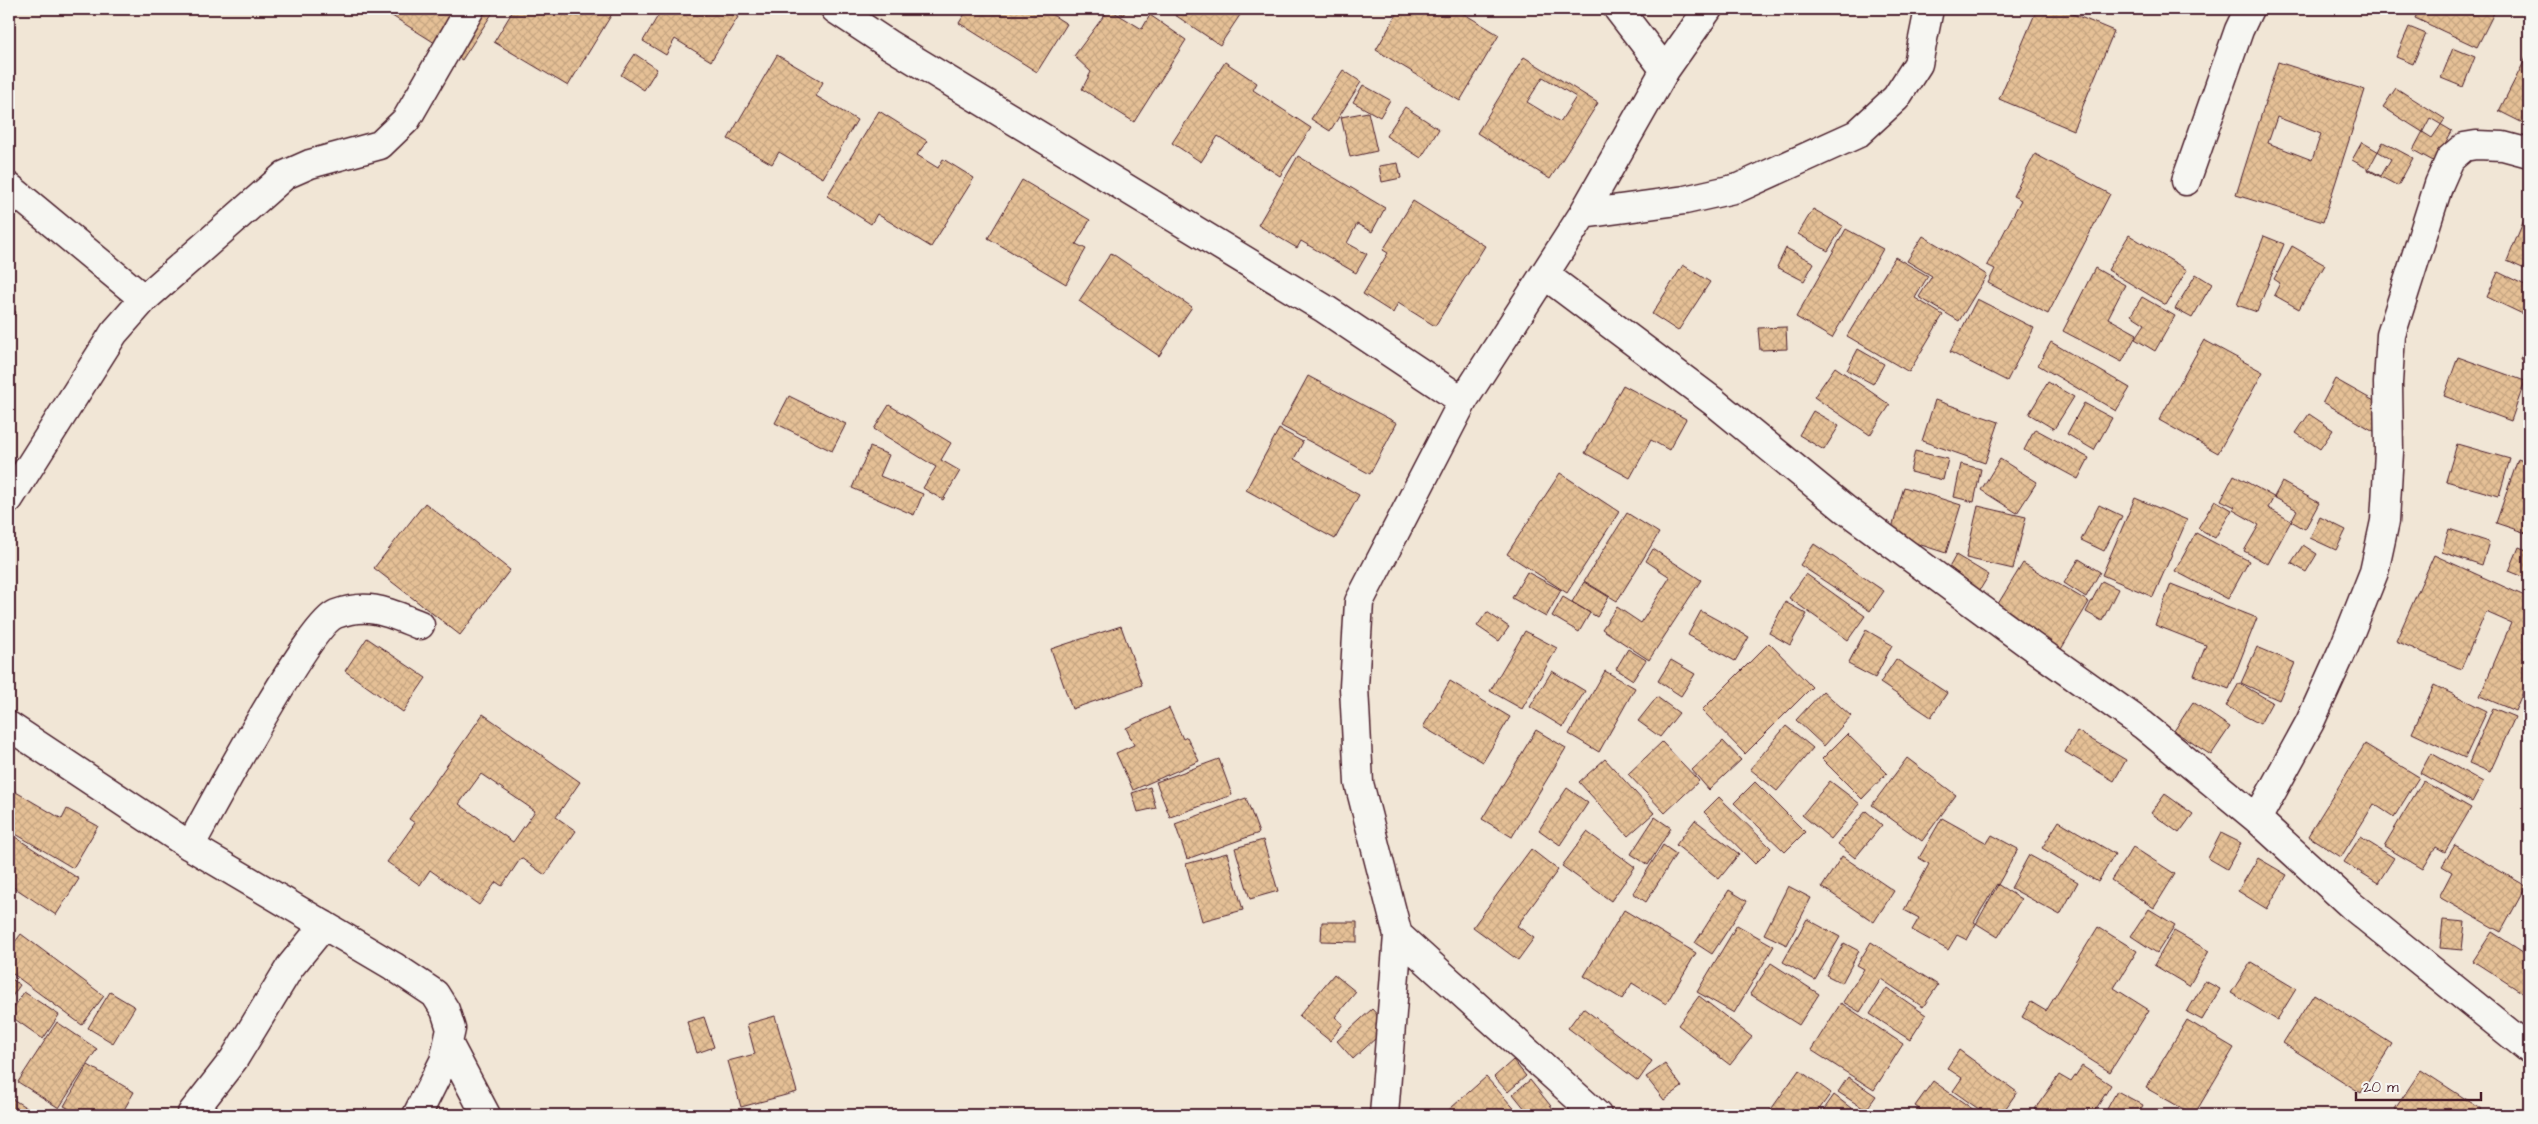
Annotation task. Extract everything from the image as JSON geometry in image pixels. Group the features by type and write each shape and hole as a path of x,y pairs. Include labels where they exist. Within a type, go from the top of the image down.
{"street":[{"path":"9,499 114,333 144,299 285,175 310,164 380,145 392,135 406,120 470,9"},
{"path":"835,9 888,44 1324,309 1463,401"},
{"path":"1618,9 1665,70"},
{"path":"1384,1115 1398,936 1360,783 1354,687 1359,602 1463,401 1583,214 1665,70 1708,9"},
{"path":"1583,214 1685,200 1738,188 1857,134 1896,98 1918,64 1929,9"},
{"path":"2186,180 2239,30 2249,9"},
{"path":"2257,819 2310,722 2345,645 2374,572 2385,521 2390,452 2388,383 2392,335 2439,184 2450,159 2464,147 2476,145 2503,146 2529,153"},
{"path":"9,187 144,299"},
{"path":"1545,275 1714,402 1845,510 2143,725 2257,819 2352,906 2529,1049"},
{"path":"190,846 276,696 318,631 334,615 356,609 378,608 420,626"},
{"path":"9,726 190,846 393,966 435,994 445,1010 451,1029 444,1061 417,1115"},
{"path":"192,1113 234,1059 290,967 324,925"},
{"path":"1398,936 1597,1115"},
{"path":"448,1043 486,1115"}],"building":[{"path":"381,9 445,9 450,12 453,9 495,9 462,60"},
{"path":"514,9 615,9 568,86 494,42"},
{"path":"662,9 724,9 738,17 711,61 675,39 666,55 643,41"},
{"path":"968,9 1043,9 1067,24 1037,72 959,23"},
{"path":"1109,9 1142,29 1150,15 1186,40 1134,122 1082,89 1091,72 1074,56"},
{"path":"1114,9 1127,9 1123,15"},
{"path":"1166,9 1244,9 1220,45"},
{"path":"1400,9 1456,9 1499,35 1460,101 1376,50"},
{"path":"2037,9 2061,9 2114,31 2073,130 1999,99"},
{"path":"2419,9 2496,9 2477,47 2415,18"},
{"path":"2409,27 2426,34 2413,64 2396,57"},
{"path":"2453,48 2475,57 2463,87 2441,78"},
{"path":"2529,52 2529,126 2499,111"},
{"path":"635,54 657,69 644,90 621,75"},
{"path":"777,55 823,82 816,96 857,120 823,178 779,152 772,164 728,139"},
{"path":"1524,57 1598,103 1550,179 1477,133","holes":["1543,77 1576,97 1560,122 1527,102"]},
{"path":"1225,62 1257,83 1253,90 1311,128 1280,176 1218,136 1201,162 1172,143"},
{"path":"2278,62 2365,90 2323,222 2236,195","holes":["2277,117 2321,134 2312,160 2268,143"]},
{"path":"1343,70 1361,82 1330,131 1311,119"},
{"path":"1363,85 1390,100 1380,117 1353,102"},
{"path":"2396,88 2445,119 2432,138 2383,107"},
{"path":"1405,107 1439,129 1421,158 1386,136"},
{"path":"879,111 927,141 917,155 938,168 943,159 974,178 931,247 877,214 871,224 827,196"},
{"path":"1368,112 1377,151 1350,157 1341,117"},
{"path":"2430,118 2452,131 2435,162 2413,150"},
{"path":"2362,142 2391,159 2381,176 2352,160"},
{"path":"2383,142 2413,158 2398,186 2368,170"},
{"path":"2035,154 2110,194 2048,314 1988,283 1995,269 1987,265 2021,200 2013,196"},
{"path":"1298,156 1385,208 1372,232 1357,224 1347,243 1367,254 1356,273 1301,241 1297,248 1258,225"},
{"path":"1398,163 1401,178 1382,182 1379,166"},
{"path":"1022,180 1090,220 1076,244 1086,249 1066,284 988,238"},
{"path":"1413,201 1485,246 1435,326 1398,303 1393,313 1363,294 1388,253 1383,250"},
{"path":"2529,208 2529,271 2507,261"},
{"path":"1813,209 1843,226 1828,251 1798,234"},
{"path":"1846,229 1883,249 1832,338 1796,317"},
{"path":"2129,235 2187,270 2166,305 2108,270"},
{"path":"1923,236 1987,275 1959,321 1919,297 1932,276 1907,261"},
{"path":"2264,236 2284,244 2257,312 2237,305"},
{"path":"2292,246 2325,265 2299,309 2274,295 2280,283 2274,279"},
{"path":"1786,248 1814,263 1804,281 1777,267"},
{"path":"1111,253 1192,307 1159,356 1079,301"},
{"path":"1895,257 1928,276 1915,298 1943,315 1909,372 1847,336"},
{"path":"1683,265 1710,282 1678,331 1652,314"},
{"path":"2095,268 2125,285 2108,318 2137,334 2122,362 2063,331"},
{"path":"2498,272 2529,287 2529,317 2487,297"},
{"path":"2196,274 2212,284 2192,318 2175,309"},
{"path":"2142,297 2175,316 2155,351 2135,339 2145,324 2131,315"},
{"path":"1977,299 2034,328 2007,381 1950,352"},
{"path":"9,307 16,312 9,324"},
{"path":"1786,327 1787,349 1760,350 1758,328"},
{"path":"2529,333 2529,362 2521,359"},
{"path":"2204,340 2263,372 2218,453 2159,420"},
{"path":"2051,342 2130,388 2116,411 2038,365"},
{"path":"1858,349 1884,364 1873,384 1847,370"},
{"path":"2458,357 2525,381 2511,421 2444,396"},
{"path":"1835,367 1890,405 1870,435 1814,397"},
{"path":"1308,376 1397,423 1370,474 1281,426"},
{"path":"2335,379 2392,411 2379,434 2323,402"},
{"path":"2048,382 2074,397 2054,429 2029,414"},
{"path":"1623,385 1686,419 1669,450 1651,440 1630,478 1585,453"},
{"path":"789,396 846,424 832,451 775,423"},
{"path":"1935,400 1999,422 1985,463 1922,441"},
{"path":"2084,403 2112,418 2094,450 2067,434"},
{"path":"889,405 951,443 941,460 960,471 943,500 923,488 936,467 874,429"},
{"path":"1813,411 1839,426 1824,450 1799,435"},
{"path":"2309,414 2333,430 2320,449 2296,433"},
{"path":"1279,429 1303,442 1294,459 1359,495 1335,539 1246,490"},
{"path":"2035,429 2089,458 2078,479 2024,450"},
{"path":"2457,444 2510,459 2499,496 2446,481"},
{"path":"870,447 889,455 880,476 923,494 914,515 852,488"},
{"path":"1915,451 1948,459 1943,480 1910,472"},
{"path":"2000,459 2037,482 2017,513 1981,490"},
{"path":"2518,459 2529,463 2529,534 2496,523"},
{"path":"1961,464 1981,469 1974,502 1954,497"},
{"path":"1560,473 1619,512 1567,593 1507,554"},
{"path":"2234,475 2297,510 2268,564 2244,551 2259,525 2233,510 2235,507 2221,500"},
{"path":"2282,482 2319,503 2305,529 2268,508"},
{"path":"1904,487 1961,505 1946,553 1890,535"},
{"path":"2135,498 2187,520 2153,597 2102,575"},
{"path":"2215,500 2232,510 2215,538 2198,528"},
{"path":"425,503 510,570 460,635 374,568"},
{"path":"2099,505 2122,516 2104,551 2081,540"},
{"path":"1978,506 2026,517 2013,569 1966,558"},
{"path":"1627,513 1659,533 1617,601 1584,581"},
{"path":"2320,517 2346,530 2336,550 2310,538"},
{"path":"2449,529 2489,542 2482,565 2442,552"},
{"path":"2196,533 2249,561 2228,599 2175,571"},
{"path":"1814,544 1884,591 1870,611 1800,565"},
{"path":"2303,545 2317,554 2306,572 2291,563"},
{"path":"2519,547 2529,551 2529,579 2509,571"},
{"path":"1653,549 1701,580 1649,660 1602,629 1617,607 1641,623 1670,577 1646,561"},
{"path":"1956,555 1989,575 1978,593 1946,573"},
{"path":"2434,555 2529,598 2529,677 2515,711 2480,696 2511,623 2486,612 2461,669 2396,641"},
{"path":"2079,559 2100,572 2086,597 2064,583"},
{"path":"2023,563 2089,602 2060,651 1993,612"},
{"path":"1527,572 1561,590 1546,617 1512,598"},
{"path":"1806,574 1865,616 1848,640 1789,598"},
{"path":"2102,581 2118,589 2102,621 2086,612"},
{"path":"1584,582 1609,597 1597,617 1572,602"},
{"path":"2171,584 2257,618 2229,689 2194,675 2206,645 2155,625"},
{"path":"1563,597 1590,613 1579,632 1552,616"},
{"path":"1785,602 1807,614 1790,645 1769,633"},
{"path":"1701,611 1749,637 1735,661 1688,635"},
{"path":"1487,612 1509,627 1499,641 1477,626"},
{"path":"1121,626 1142,685 1072,709 1051,649"},
{"path":"1866,630 1892,645 1875,678 1848,664"},
{"path":"1525,631 1557,648 1522,709 1490,691"},
{"path":"367,638 426,678 403,712 345,671"},
{"path":"1769,643 1812,687 1745,754 1702,710"},
{"path":"2257,647 2295,663 2279,700 2241,683"},
{"path":"1628,649 1646,660 1633,680 1616,669"},
{"path":"1896,659 1947,693 1931,717 1880,683"},
{"path":"1671,660 1695,674 1681,696 1658,681"},
{"path":"1552,671 1585,691 1563,727 1530,707"},
{"path":"1605,671 1635,688 1599,752 1569,734"},
{"path":"1450,681 1510,717 1483,762 1423,727"},
{"path":"2239,683 2272,702 2260,724 2226,706"},
{"path":"2434,685 2487,711 2465,758 2412,733"},
{"path":"1823,691 1851,716 1824,746 1796,720"},
{"path":"1657,697 1679,713 1660,737 1638,721"},
{"path":"2193,702 2230,727 2211,755 2174,731"},
{"path":"1169,708 1183,739 1187,737 1199,761 1133,790 1116,753 1134,745 1126,728"},
{"path":"2493,708 2515,717 2490,772 2469,763"},
{"path":"483,714 580,782 556,817 576,831 545,875 521,858 502,886 496,882 479,905 430,870 420,885 387,862 415,823 409,819","holes":["481,774 535,811 513,842 459,804"]},
{"path":"1786,726 1813,748 1777,791 1750,769"},
{"path":"1536,730 1566,748 1512,837 1482,819"},
{"path":"2077,731 2126,760 2114,781 2065,752"},
{"path":"1847,734 1887,773 1862,799 1822,759"},
{"path":"1723,741 1741,760 1709,790 1692,770"},
{"path":"1662,742 1699,781 1665,813 1628,774"},
{"path":"2365,744 2419,777 2394,817 2374,804 2341,857 2308,836"},
{"path":"2431,753 2483,782 2472,802 2420,773"},
{"path":"1907,758 1956,795 1922,841 1872,805"},
{"path":"1219,759 1232,795 1170,817 1156,782"},
{"path":"1605,759 1654,813 1628,836 1579,782"},
{"path":"1830,781 1860,804 1831,839 1802,815"},
{"path":"2423,781 2471,808 2445,852 2436,847 2423,869 2384,846"},
{"path":"1755,782 1805,832 1785,852 1734,803"},
{"path":"1150,787 1156,808 1138,812 1132,793"},
{"path":"9,788 62,819 67,809 98,826 73,868 9,830"},
{"path":"1567,788 1588,803 1560,845 1539,830"},
{"path":"2165,794 2193,814 2179,833 2151,813"},
{"path":"1719,797 1771,848 1755,864 1704,812"},
{"path":"1246,798 1259,833 1187,859 1175,824"},
{"path":"1866,811 1882,825 1855,858 1838,844"},
{"path":"1655,817 1671,828 1648,865 1631,854"},
{"path":"1942,818 1987,843 1992,835 2018,849 1967,940 1957,935 1948,950 1912,930 1919,918 1904,910 1929,864 1919,858"},
{"path":"1695,820 1739,854 1719,879 1676,845"},
{"path":"2059,821 2115,854 2098,882 2042,848"},
{"path":"1587,832 1635,867 1611,901 1562,866"},
{"path":"9,833 79,879 56,915 9,884"},
{"path":"2221,833 2241,843 2227,869 2208,858"},
{"path":"2360,837 2394,858 2378,883 2344,862"},
{"path":"1263,840 1278,891 1250,899 1235,848"},
{"path":"1663,845 1676,854 1646,902 1633,893"},
{"path":"2455,845 2526,886 2501,932 2439,897 2452,872 2442,866"},
{"path":"2133,847 2175,874 2154,908 2111,880"},
{"path":"1531,849 1558,870 1517,926 1534,938 1518,960 1473,927"},
{"path":"1227,853 1243,910 1202,921 1186,864"},
{"path":"2029,855 2078,882 2060,915 2011,888"},
{"path":"1842,856 1894,891 1874,922 1822,887"},
{"path":"2258,858 2287,875 2267,909 2238,891"},
{"path":"1997,884 2021,899 1998,937 1974,922"},
{"path":"1788,886 1811,898 1787,945 1764,934"},
{"path":"1729,890 1747,901 1712,954 1695,943"},
{"path":"2149,909 2175,925 2157,953 2131,936"},
{"path":"1624,910 1696,953 1666,1004 1632,983 1622,999 1584,976"},
{"path":"1807,919 1840,937 1815,980 1783,962"},
{"path":"2443,920 2465,922 2462,950 2440,948"},
{"path":"1322,922 1357,922 1357,942 1321,941"},
{"path":"1737,925 1774,946 1734,1013 1697,992"},
{"path":"2098,927 2137,951 2114,988 2149,1010 2110,1072 2022,1017 2031,1002 2046,1011"},
{"path":"2174,931 2209,951 2189,986 2154,965"},
{"path":"2492,932 2529,956 2529,997 2473,961"},
{"path":"21,934 104,996 82,1025 9,971 9,950"},
{"path":"1871,942 1938,985 1923,1007 1881,979 1860,1012 1843,1002 1864,969 1857,965"},
{"path":"1844,943 1859,951 1842,983 1826,975"},
{"path":"2251,962 2296,989 2277,1020 2231,993"},
{"path":"1771,963 1819,994 1799,1025 1750,994"},
{"path":"1334,974 1356,992 1335,1017 1343,1024 1330,1041 1299,1016"},
{"path":"9,977 20,985 9,1001"},
{"path":"2205,981 2220,989 2202,1020 2187,1012"},
{"path":"1887,988 1926,1015 1910,1040 1870,1014"},
{"path":"24,992 59,1015 43,1039 9,1015"},
{"path":"110,992 135,1007 113,1043 88,1028"},
{"path":"2314,994 2392,1044 2361,1093 2283,1043"},
{"path":"1699,996 1752,1037 1730,1065 1678,1025"},
{"path":"1841,1003 1903,1044 1874,1090 1811,1050"},
{"path":"1583,1008 1652,1061 1638,1081 1568,1028"},
{"path":"1372,1009 1388,1027 1353,1059 1337,1041"},
{"path":"775,1016 797,1092 741,1107 728,1061 755,1054 747,1024"},
{"path":"704,1017 714,1047 697,1053 687,1022"},
{"path":"2187,1020 2234,1048 2194,1115 2146,1088"},
{"path":"57,1022 97,1049 59,1108 18,1082"},
{"path":"1959,1050 2017,1092 2001,1115 1987,1115 1953,1091 1962,1078 1947,1068"},
{"path":"1513,1060 1526,1076 1508,1092 1494,1077"},
{"path":"1665,1064 1682,1087 1664,1100 1646,1077"},
{"path":"88,1065 134,1092 121,1115 80,1115 64,1106"},
{"path":"2082,1066 2111,1085 2092,1115 2044,1115 2035,1109 2059,1075 2071,1082"},
{"path":"1799,1070 1831,1093 1815,1115 1767,1115"},
{"path":"2421,1070 2481,1109 2477,1115 2404,1115 2395,1109"},
{"path":"1486,1077 1520,1115 1443,1115"},
{"path":"1848,1077 1876,1096 1866,1110 1838,1092"},
{"path":"1530,1080 1558,1115 1530,1115 1513,1094"},
{"path":"1933,1081 1981,1115 1927,1115 1915,1106"},
{"path":"2117,1091 2143,1105 2138,1115 2117,1115 2107,1109"},
{"path":"1834,1095 1860,1115 1820,1115"},
{"path":"9,1097 27,1108 23,1115 9,1115"},
{"path":"2491,1109 2502,1115 2487,1115"}]}
